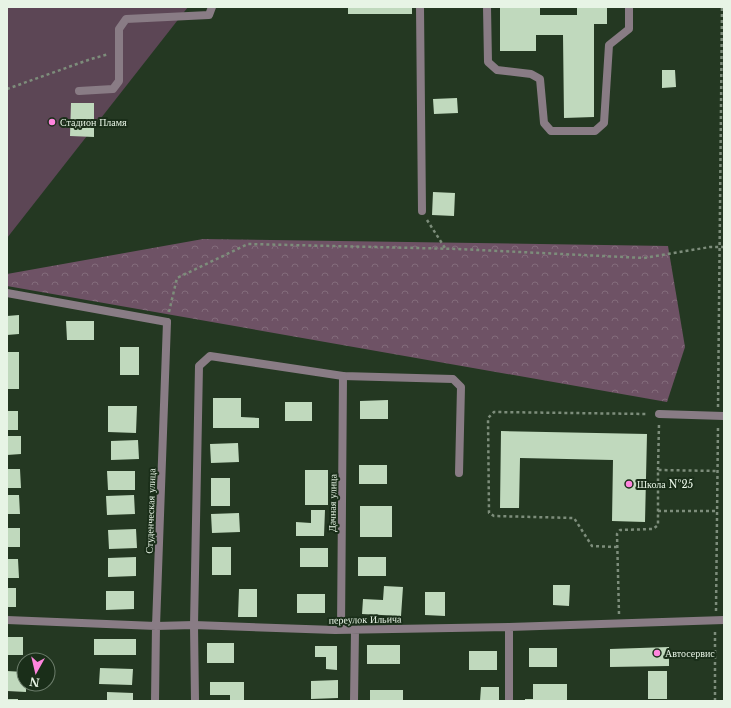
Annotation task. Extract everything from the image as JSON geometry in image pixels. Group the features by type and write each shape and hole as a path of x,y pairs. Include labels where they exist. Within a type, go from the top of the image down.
{"street":[{"path":"78,91 113,89 119,81 120,30 126,19 209,16 212,7"},
{"path":"420,7 422,211"},
{"path":"487,7 488,62 496,70 531,74 540,79 544,123 551,131 595,131 604,123 609,45 629,29 629,7"},
{"path":"7,293 167,322"},
{"name":"Студенческая улица","path":"155,701 156,626 167,322"},
{"path":"195,701 194,625 199,366 210,356 343,376 453,379 461,386 459,473"},
{"name":"Дачная улица","path":"341,630 343,376"},
{"path":"659,414 721,416"},
{"name":"переулок Ильича","path":"7,620 156,626 194,625 341,630 509,627 720,620"},
{"path":"509,627 509,701"},
{"path":"354,701 355,630"}],"path":[{"path":"715,701 720,620 717,472 721,416 720,247 722,7"},
{"path":"7,89 91,59 119,52"},
{"path":"422,211 445,248"},
{"path":"167,322 177,278 248,244 445,248 644,258 710,247 724,247"},
{"path":"617,547 592,546 574,518 494,516 489,513 488,418 494,412 659,414 658,525 653,529 620,530 617,534 619,623"},
{"path":"658,470 717,472"},
{"path":"658,511 717,512"}],"green space":[{"path":"203,239 668,246 685,347 667,402 7,286 7,274"}],"shaded area":[{"name":"Стадион Пламя","path":"7,7 188,7 7,238"}],"building":[{"path":"348,7 412,7 412,14 348,14"},
{"path":"500,7 540,7 540,15 577,15 577,7 607,7 607,24 594,24 594,117 564,118 563,35 536,35 536,51 500,51"},
{"path":"662,70 675,70 676,87 662,88"},
{"path":"457,98 458,113 434,114 433,99"},
{"path":"71,103 94,103 94,137 70,136"},
{"path":"433,192 455,193 454,216 432,215"},
{"path":"19,315 19,334 7,335 7,316"},
{"path":"66,321 94,321 94,340 67,340"},
{"path":"120,347 139,347 139,375 120,375"},
{"path":"7,352 19,352 19,389 7,389"},
{"path":"213,398 241,398 241,417 259,418 259,428 213,428"},
{"path":"388,400 388,419 360,419 360,401"},
{"path":"285,402 312,402 312,421 285,421"},
{"path":"108,406 137,406 136,433 108,432"},
{"path":"7,411 18,411 18,430 7,430"},
{"name":"Школа №25","path":"501,431 647,434 645,522 612,521 613,460 520,458 519,508 500,508"},
{"path":"7,436 21,436 21,454 7,455"},
{"path":"138,440 139,459 111,460 111,441"},
{"path":"238,443 239,462 211,463 210,444"},
{"path":"359,465 387,465 387,484 359,484"},
{"path":"7,469 20,469 21,488 7,488"},
{"path":"305,470 328,470 328,505 305,505"},
{"path":"107,471 135,471 135,490 108,490"},
{"path":"211,478 230,478 230,506 211,506"},
{"path":"7,495 19,495 20,514 7,514"},
{"path":"134,495 135,514 107,515 106,496"},
{"path":"360,506 392,506 392,537 360,537"},
{"path":"311,510 325,510 324,536 296,536 296,522 311,523"},
{"path":"239,513 240,532 212,533 211,514"},
{"path":"7,528 20,528 20,547 7,547"},
{"path":"136,529 137,548 109,549 108,530"},
{"path":"212,547 231,547 231,575 212,575"},
{"path":"300,548 328,548 328,567 300,567"},
{"path":"136,557 136,576 108,577 108,558"},
{"path":"358,557 386,557 386,576 358,576"},
{"path":"7,559 18,559 19,578 7,578"},
{"path":"553,585 570,585 569,606 553,605"},
{"path":"384,586 403,587 401,616 362,614 363,599 383,600"},
{"path":"7,588 16,588 16,607 7,607"},
{"path":"239,589 257,589 257,617 238,617"},
{"path":"106,591 134,591 134,609 106,610"},
{"path":"425,592 445,592 445,616 425,615"},
{"path":"297,594 325,594 325,613 297,613"},
{"path":"7,637 23,637 23,652 16,652 16,655 7,655"},
{"path":"94,639 136,639 136,655 94,655"},
{"path":"207,643 234,643 234,663 207,663"},
{"path":"367,645 400,645 400,664 367,664"},
{"path":"315,646 337,646 337,670 326,669 326,657 315,657"},
{"path":"669,647 669,666 610,667 610,649"},
{"path":"529,648 557,648 557,667 529,667"},
{"path":"469,651 497,651 497,670 469,670"},
{"path":"100,668 133,669 132,685 99,684"},
{"path":"7,671 16,672 16,691 7,691"},
{"path":"648,671 667,671 667,699 648,699"},
{"path":"338,680 338,698 311,699 311,681"},
{"path":"210,682 244,682 244,701 230,701 230,695 210,695"},
{"path":"533,684 567,684 567,701 525,701 525,699 533,699"},
{"path":"481,687 499,687 499,701 480,701"},
{"path":"370,690 403,690 403,701 370,701"},
{"path":"107,692 133,693 133,701 107,701"},
{"path":"7,699 18,699 18,701 7,701"}],"place":[{"name":"Стадион Пламя","path":"52,122"},
{"name":"Школа №25","path":"629,484"},
{"name":"Автосервис","path":"657,653"}]}
